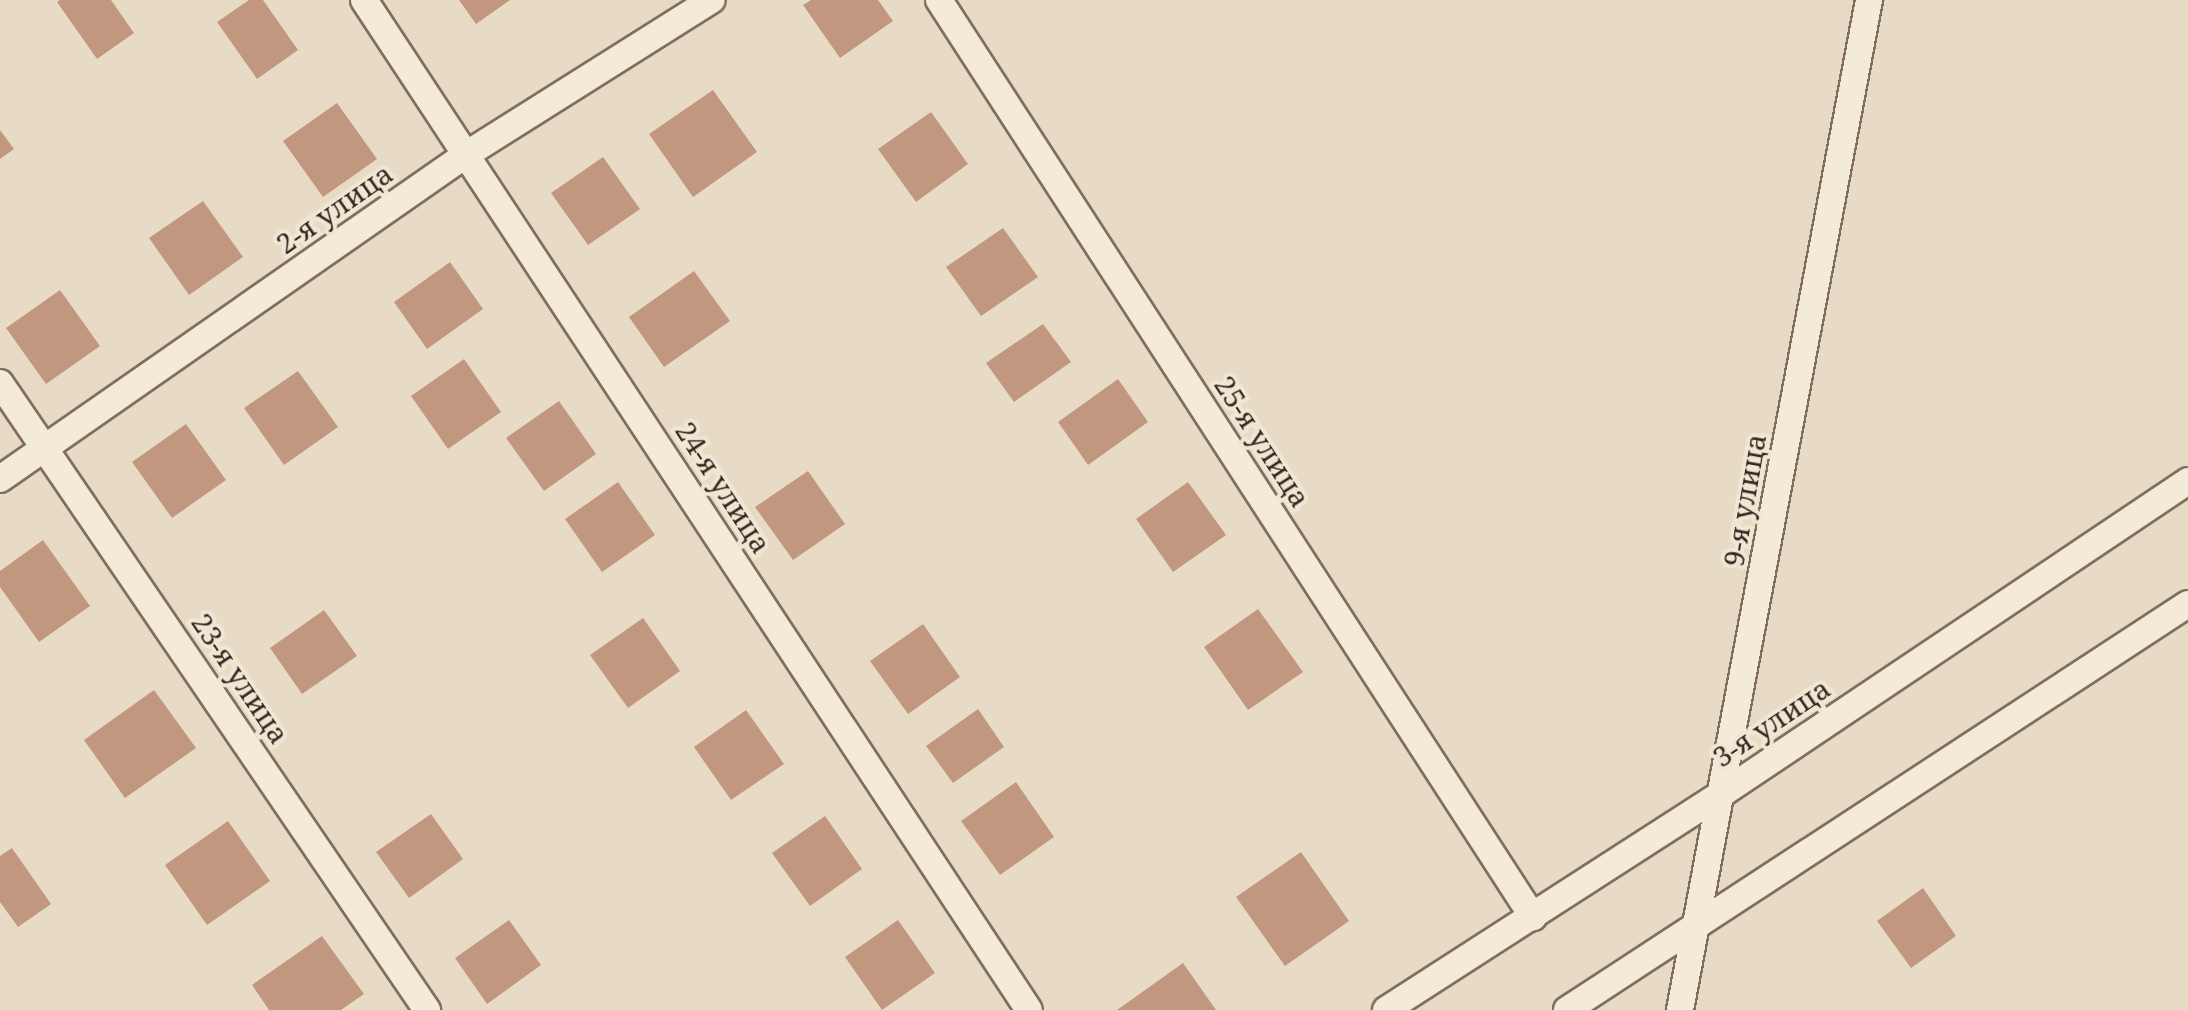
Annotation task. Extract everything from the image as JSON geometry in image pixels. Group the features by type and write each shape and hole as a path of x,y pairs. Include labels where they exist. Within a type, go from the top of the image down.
{"street":[{"name":"24-я улица","path":"364,0 1029,1010"},
{"name":"2-я улица","path":"0,479 467,154 712,0"},
{"name":"25-я улица","path":"939,0 1533,917"},
{"name":"9-я улица","path":"1680,1010 1869,0"},
{"name":"23-я улица","path":"0,383 427,1010"},
{"name":"3-я улица","path":"1386,1010 1723,793 2188,481"},
{"path":"1567,1010 2188,604"}],"building":[{"path":"111,0 134,33 97,59 57,2"},
{"path":"249,0 263,0 298,50 257,79 217,22"},
{"path":"459,0 510,0 476,24"},
{"path":"811,0 878,0 893,21 840,58 803,5"},
{"path":"713,90 757,152 693,197 649,134"},
{"path":"337,103 377,159 323,197 283,141"},
{"path":"931,112 968,164 916,202 878,149"},
{"path":"0,130 14,149 0,159"},
{"path":"603,157 640,209 588,245 551,193"},
{"path":"203,201 243,257 189,295 149,238"},
{"path":"1003,228 1038,277 981,316 946,267"},
{"path":"450,262 483,309 427,349 394,302"},
{"path":"694,271 730,321 664,367 629,317"},
{"path":"60,290 100,346 46,384 6,328"},
{"path":"1043,324 1071,362 1014,402 986,363"},
{"path":"464,359 501,412 448,449 411,396"},
{"path":"298,371 338,427 284,465 244,408"},
{"path":"1118,379 1148,422 1088,465 1058,422"},
{"path":"559,401 596,454 544,491 506,438"},
{"path":"186,424 226,480 172,518 132,462"},
{"path":"808,471 845,524 793,560 755,507"},
{"path":"618,482 655,535 602,572 565,519"},
{"path":"1188,482 1226,535 1173,572 1136,519"},
{"path":"43,540 90,606 39,642 0,587 0,571"},
{"path":"1258,609 1303,672 1248,710 1204,647"},
{"path":"324,610 357,656 302,694 270,648"},
{"path":"643,618 680,671 628,708 590,655"},
{"path":"923,624 960,677 908,714 870,661"},
{"path":"154,690 196,748 125,798 84,740"},
{"path":"978,709 1004,747 953,783 926,746"},
{"path":"746,710 784,764 731,800 694,747"},
{"path":"1016,782 1054,837 1000,875 961,821"},
{"path":"431,814 463,859 409,898 376,852"},
{"path":"825,816 862,869 810,906 772,853"},
{"path":"228,821 270,881 207,925 165,865"},
{"path":"12,848 51,904 18,927 0,902 0,856"},
{"path":"1301,852 1349,921 1285,966 1236,897"},
{"path":"1923,888 1956,936 1911,968 1877,921"},
{"path":"509,920 541,965 487,1004 455,958"},
{"path":"898,920 935,973 882,1010 845,957"},
{"path":"322,936 364,994 341,1010 269,1010 252,985"},
{"path":"1183,963 1216,1010 1117,1010"}]}
